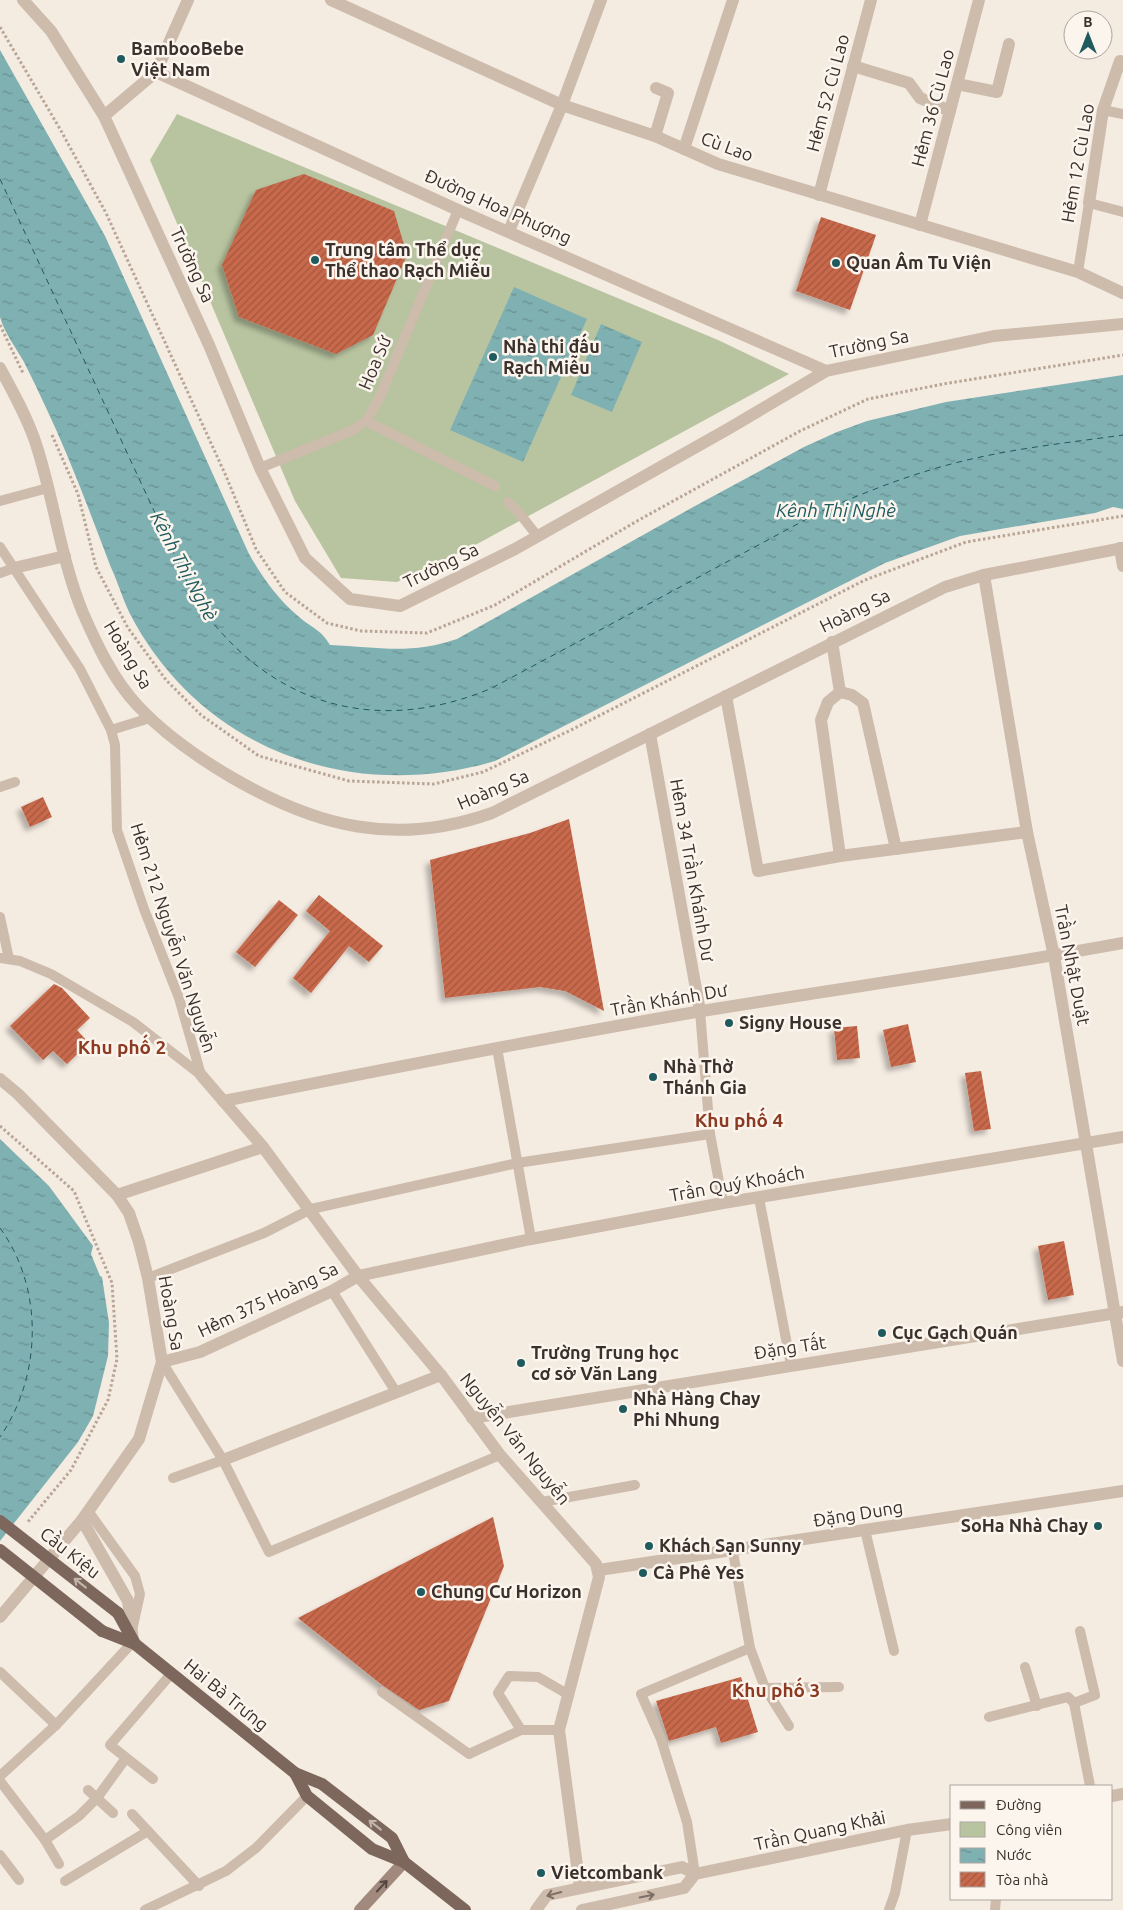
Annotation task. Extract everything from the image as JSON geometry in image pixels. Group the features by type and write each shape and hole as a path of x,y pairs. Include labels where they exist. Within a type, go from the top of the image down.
{"main road":[{"name":"Cầu Kiệu","path":"0,1521 118,1613"},
{"name":"Hai Bà Trưng","path":"0,1550 102,1630 133,1640"},
{"name":"Hai Bà Trưng","path":"118,1613 133,1640 171,1674 295,1773 322,1784 392,1838 404,1862"},
{"name":"Hai Bà Trưng","path":"295,1773 307,1796 372,1849 404,1862 465,1910"},
{"path":"360,1910 404,1862"}],"street":[{"name":"Trường Sa","path":"23,0 51,31 104,116 209,345 260,468 305,558 350,599 400,606 538,536 826,371 994,336 1123,324"},
{"path":"104,116 156,72 188,0"},
{"name":"Cù Lao","path":"331,0 562,105 655,136 718,164 1078,272 1123,293"},
{"path":"509,231 562,105 601,0"},
{"path":"684,150 733,0"},
{"name":"Hẻm 52 Cù Lao","path":"819,195 871,0"},
{"name":"Hẻm 36 Cù Lao","path":"920,225 979,0"},
{"path":"957,84 997,92 1009,44"},
{"name":"Hẻm 12 Cù Lao","path":"1089,203 1103,110 1122,59"},
{"path":"853,66 908,83 920,98 950,111"},
{"name":"Đường Hoa Phượng","path":"156,72 458,210 826,371"},
{"path":"655,136 668,93 656,88"},
{"name":"Hoàng Sa","path":"0,368 28,424 48,488 78,600 108,664 126,692 150,718 198,756 277,802 328,822 383,830 428,829 471,821 492,813 945,587 984,575 1121,548"},
{"path":"1121,548 1123,566"},
{"path":"14,568 65,556"},
{"name":"Trần Nhật Duật","path":"984,575 1027,832 1054,956 1119,1312 1123,1361"},
{"path":"832,642 840,692"},
{"path":"840,692 852,695 863,703 896,849"},
{"path":"840,692 828,702 821,720 840,856"},
{"path":"726,696 758,871 840,856 1027,832"},
{"name":"Hẻm 34 Trần Khánh Dư","path":"650,734 700,1011"},
{"name":"Trần Khánh Dư","path":"223,1101 700,1011 1054,956 1123,943"},
{"name":"Nguyễn Văn Nguyễn","path":"201,1075 263,1147 311,1209 358,1276 441,1375 500,1455 596,1564 599,1570"},
{"name":"Hoàng Sa","path":"0,1080 18,1094 117,1195 129,1213 148,1278 162,1362 140,1439 85,1516 0,1617"},
{"name":"Trần Quý Khoách","path":"358,1276 531,1239 722,1203 1123,1136"},
{"path":"117,1195 263,1147"},
{"name":"Hẻm 375 Hoàng Sa","path":"162,1362 200,1352 332,1291 358,1276"},
{"name":"Ðặng Tất","path":"472,1418 1119,1312"},
{"path":"223,1460 441,1375"},
{"name":"Đặng Dung","path":"599,1570 733,1552 1123,1491"},
{"path":"85,1516 128,1601 133,1640"},
{"path":"580,1888 558,1730 569,1695 599,1570"},
{"name":"Trần Quang Khải","path":"536,1910 547,1895 580,1888 682,1867 695,1874 907,1830 950,1824"},
{"name":"Trần Quang Khải","path":"582,1910 684,1888 695,1874"}],"lane":[{"path":"1103,110 1123,114"},
{"path":"1089,203 1123,212"},
{"name":"Hẻm 12 Cù Lao","path":"1078,272 1089,203"},
{"name":"Hoa Sứ","path":"260,468 353,430 366,421 379,399 458,210"},
{"path":"366,421 495,486"},
{"path":"0,501 48,488"},
{"path":"508,502 538,536"},
{"name":"Hẻm 212 Nguyễn Văn Nguyễn","path":"0,548 80,669 111,730 115,745 117,830 144,909 179,998 201,1075"},
{"path":"0,573 14,568"},
{"path":"111,730 150,718"},
{"path":"0,787 15,782"},
{"path":"0,917 5,958"},
{"name":"Hẻm 212 Nguyễn Văn Nguyễn","path":"5,958 20,961 51,974 134,1022 201,1075"},
{"path":"700,1011 710,1134 722,1203"},
{"path":"497,1048 531,1239"},
{"path":"148,1278 264,1233 311,1209 518,1163 710,1134"},
{"path":"759,1198 791,1365"},
{"path":"332,1291 396,1392"},
{"path":"162,1362 223,1460 269,1552 500,1455"},
{"path":"172,1478 223,1460"},
{"path":"542,1502 635,1485"},
{"path":"0,1776 56,1725 133,1640 140,1594 135,1576 85,1516"},
{"path":"865,1530 894,1652"},
{"path":"733,1552 750,1648 765,1688 789,1726"},
{"path":"1074,1703 1094,1695 1080,1630"},
{"path":"695,1874 687,1822 661,1739 641,1694 750,1648"},
{"path":"1025,1667 1037,1706"},
{"path":"0,1672 56,1725"},
{"path":"153,1779 110,1745 171,1674"},
{"path":"521,1730 498,1693 509,1676 538,1677 569,1695"},
{"path":"765,1688 839,1687"},
{"path":"382,1692 469,1754 521,1730 558,1730"},
{"path":"989,1717 1068,1697 1074,1703 1090,1785"},
{"path":"45,1840 79,1816 97,1798 126,1758"},
{"path":"0,1781 45,1840 59,1864"},
{"path":"88,1790 113,1813"},
{"path":"145,1910 199,1886 226,1871 256,1848 307,1796"},
{"path":"132,1814 199,1886"},
{"path":"889,1910 895,1893 907,1830"},
{"path":"65,1882 148,1832"},
{"path":"0,1855 19,1880"}],"path":[{"path":"0,27 60,129 106,213 226,476 256,549 285,592 327,623 361,631 427,633 495,605 637,521 783,440 868,399 943,384 1123,355"},
{"path":"0,325 26,378"},
{"path":"51,432 78,494 96,567 128,628 166,680 201,715 259,756 349,781 434,784 483,772 579,726 865,580 966,542 1123,516"},
{"path":"0,1126 74,1191 112,1283 117,1359 108,1400 71,1470 24,1528"}],"green space":[{"name":"Nhà thi đấu Rạch Miễu","path":"177,114 718,340 789,374 479,543 397,582 341,578 295,501 150,160"}],"water":[{"name":"Kênh Thị Nghè","path":"0,50 105,236 249,554 277,595 298,616 323,635 330,645 394,649 424,647 457,639 804,447 867,421 946,402 1123,375 1123,509 1113,507 1095,513 960,536 885,563 495,761 441,773 386,775 334,769 284,754 237,731 195,699 159,660 129,612 57,432 24,362 2,323 0,317"},
{"path":"514,287 587,319 523,462 450,430"},
{"path":"601,324 642,342 612,412 571,395"},
{"path":"0,1139 49,1186 93,1246 91,1254 102,1277 109,1323 108,1356 93,1416 78,1442 0,1541"}],"building":[{"name":"Trung tâm Thể dục Thể thao Rạch Miễu","path":"304,174 394,211 407,255 373,335 336,354 239,317 222,265 256,190"},
{"name":"Quan Âm Tu Viện","path":"821,217 876,235 850,310 796,291"},
{"path":"43,797 52,817 30,827 21,807"},
{"path":"569,819 604,1011 565,991 540,987 445,998 430,860 530,833"},
{"path":"319,895 383,946 369,962 349,946 311,993 293,978 330,931 306,911"},
{"path":"279,900 298,915 255,967 236,952"},
{"path":"54,984 62,988 90,1018 77,1030 89,1043 67,1064 53,1051 43,1060 10,1026"},
{"path":"908,1024 916,1062 891,1067 883,1030"},
{"path":"857,1026 860,1058 837,1060 834,1028"},
{"path":"981,1071 991,1129 974,1131 965,1073"},
{"path":"1064,1241 1074,1295 1048,1300 1038,1246"},
{"name":"Chung Cư Horizon","path":"493,1517 504,1566 449,1701 419,1710 382,1685 298,1618"},
{"path":"741,1677 758,1732 721,1743 716,1727 669,1741 656,1701"}],"ferry route":[{"path":"0,179 194,597 222,634 254,663 288,686 325,701 365,709 406,710 448,703 492,688 818,513 856,496 935,468 976,458 1123,435"},
{"path":"0,1228 14,1252 24,1277 30,1304 32,1332 30,1360 24,1387 14,1413 0,1437"}],"place":[{"name":"BambooBebe Việt Nam","path":"121,59"},
{"name":"Trung tâm Thể dục Thể thao Rạch Miễu","path":"315,260"},
{"name":"Quan Âm Tu Viện","path":"836,263"},
{"name":"Nhà thi đấu Rạch Miễu","path":"493,357"},
{"name":"Signy House","path":"729,1023"},
{"name":"Nhà Thờ Thánh Gia","path":"653,1077"},
{"name":"Cục Gạch Quán","path":"882,1333"},
{"name":"Trường Trung học cơ sở Văn Lang","path":"521,1363"},
{"name":"Nhà Hàng Chay Phi Nhung","path":"623,1409"},
{"name":"SoHa Nhà Chay","path":"1098,1526"},
{"name":"Khách Sạn Sunny","path":"649,1546"},
{"name":"Cà Phê Yes","path":"643,1573"},
{"name":"Chung Cư Horizon","path":"421,1592"},
{"name":"Vietcombank","path":"541,1873"}],"district":[{"name":"Khu phố 2","path":"122,1047"},
{"name":"Khu phố 4","path":"739,1120"},
{"name":"Khu phố 3","path":"776,1690"}]}
